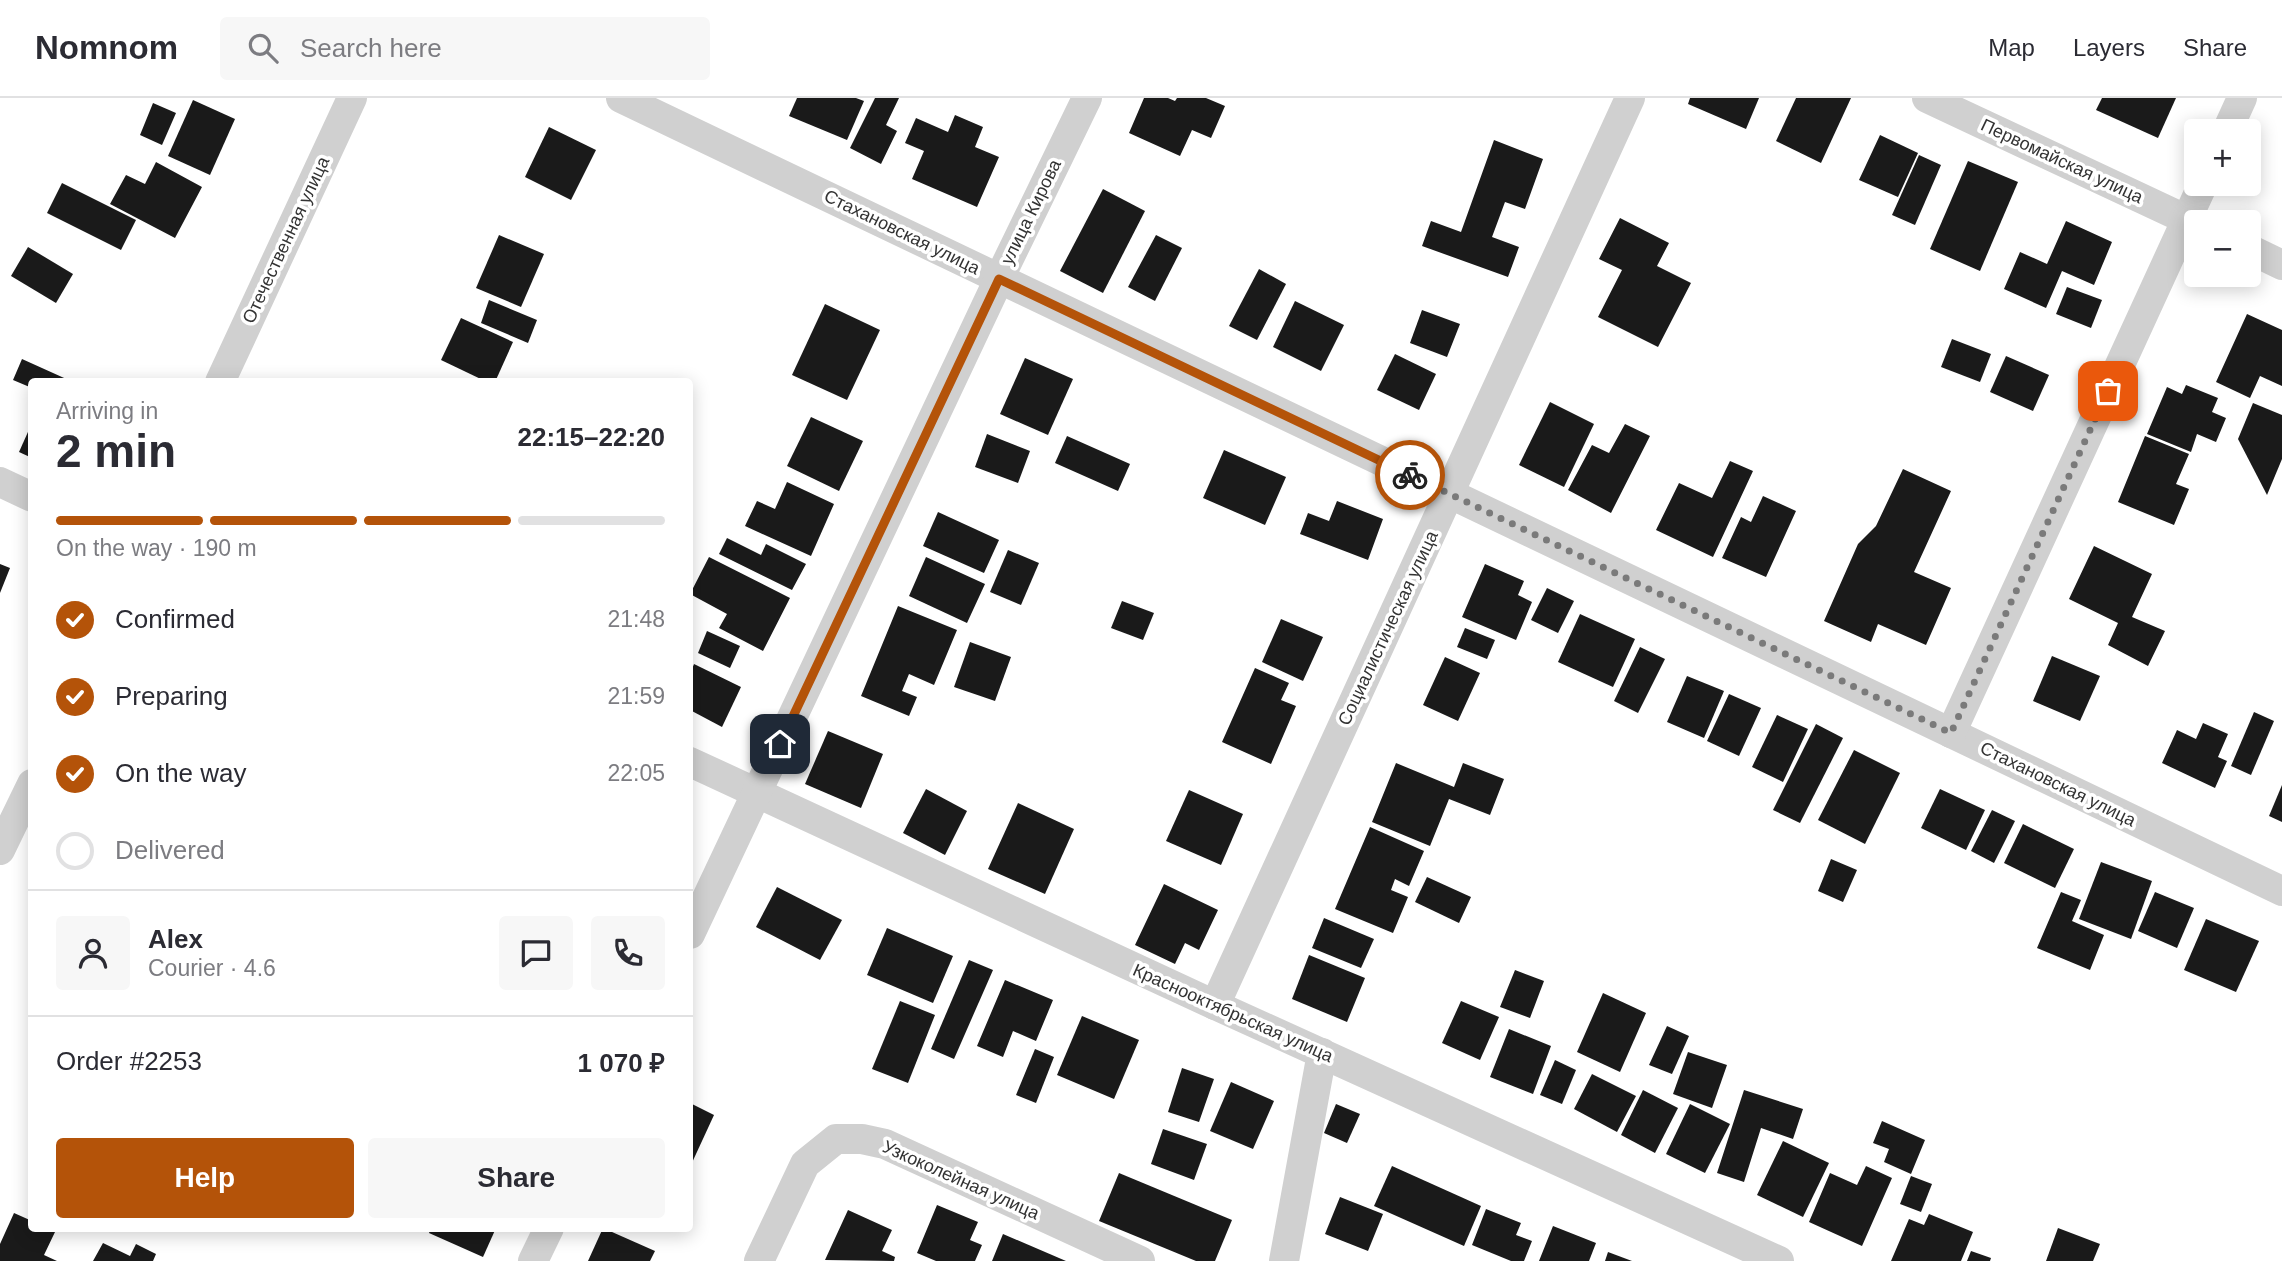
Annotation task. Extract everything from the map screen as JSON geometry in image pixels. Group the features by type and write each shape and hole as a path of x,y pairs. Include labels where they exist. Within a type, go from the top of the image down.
{"street":[{"name":"Отечественная улица","path":"222,378 352,98"},
{"name":"Стахановская улица","path":"621,98 2282,891"},
{"name":"улица Кирова","path":"693,928 1087,98"},
{"name":"Социалистическая улица","path":"1215,1005 1630,98"},
{"name":"Первомайская улица","path":"1927,98 2184,219"},
{"path":"2232,119 2242,98"},
{"path":"1951,733 2184,237"},
{"path":"2261,255 2282,265"},
{"path":"0,482 28,495"},
{"name":"Краснооктябрьская улица","path":"693,762 1215,1005 1779,1261"},
{"path":"0,850 28,792"},
{"path":"1284,1261 1322,1053"},
{"name":"Узкоколейная улица","path":"759,1261 805,1164 836,1139 862,1139 885,1144 1140,1261"},
{"path":"533,1261 547,1232"}],"building":[{"path":"797,98 856,98 864,101 847,140 789,116"},
{"path":"875,98 899,98 886,125 897,131 881,164 850,148"},
{"path":"1144,98 1168,98 1175,101 1177,98 1206,98 1225,106 1211,138 1192,130 1180,156 1129,133"},
{"path":"1690,98 1759,98 1746,129 1688,104"},
{"path":"1796,98 1851,98 1821,163 1776,141"},
{"path":"2102,98 2176,98 2158,138 2096,110"},
{"path":"193,100 235,119 210,175 168,156"},
{"path":"153,103 176,113 162,145 140,135"},
{"path":"955,115 983,127 975,147 999,157 977,207 912,179 924,151 905,143 916,118 948,132"},
{"path":"549,127 596,150 571,200 525,177"},
{"path":"1880,135 1918,153 1898,197 1859,180"},
{"path":"1494,140 1543,159 1525,209 1505,202 1492,237 1519,247 1508,277 1422,246 1431,221 1461,232"},
{"path":"1919,155 1941,165 1915,225 1892,215"},
{"path":"1968,161 2018,182 1980,271 1930,249"},
{"path":"156,162 202,187 175,238 110,204 126,175 145,184"},
{"path":"62,183 136,220 121,250 47,213"},
{"path":"1103,189 1145,211 1103,293 1060,271"},
{"path":"1620,218 1669,243 1657,266 1691,283 1658,347 1598,317 1622,270 1599,259"},
{"path":"2066,221 2112,242 2094,285 2062,271 2046,308 2004,289 2020,252 2047,264"},
{"path":"499,235 544,254 521,307 476,288"},
{"path":"1156,235 1182,248 1155,301 1128,287"},
{"path":"28,247 73,274 56,303 11,276"},
{"path":"1259,269 1286,284 1257,340 1229,326"},
{"path":"2067,287 2102,300 2091,328 2056,314"},
{"path":"489,300 537,320 528,343 481,323"},
{"path":"1295,301 1344,325 1321,371 1273,347"},
{"path":"825,304 880,330 847,400 792,375"},
{"path":"1422,310 1460,324 1447,357 1410,343"},
{"path":"2247,314 2282,330 2282,386 2260,376 2250,398 2216,382"},
{"path":"461,318 513,342 497,378 479,378 441,360"},
{"path":"1952,339 1991,354 1980,382 1941,367"},
{"path":"1395,354 1436,374 1419,410 1377,390"},
{"path":"2006,356 2049,375 2033,411 1990,392"},
{"path":"1025,358 1073,379 1048,435 1000,414"},
{"path":"22,359 64,378 28,378 28,386 13,380"},
{"path":"2186,385 2218,398 2212,412 2226,418 2216,442 2197,434 2191,452 2147,434 2167,387 2182,394"},
{"path":"1550,402 1594,424 1564,487 1519,465"},
{"path":"2253,403 2282,415 2282,459 2267,495 2238,439"},
{"path":"811,417 863,441 839,491 787,466"},
{"path":"1625,424 1650,436 1611,513 1568,490 1592,445 1609,453"},
{"path":"28,432 28,456 19,452"},
{"path":"987,434 1030,451 1018,483 975,467"},
{"path":"1067,436 1130,464 1118,491 1055,463"},
{"path":"2145,436 2189,454 2176,484 2189,489 2174,525 2118,502"},
{"path":"1224,450 1286,477 1265,525 1203,498"},
{"path":"1730,461 1753,471 1713,557 1656,530 1679,483 1712,498"},
{"path":"1903,469 1951,491 1914,572 1951,588 1926,645 1878,624 1871,642 1824,621 1858,544 1876,526"},
{"path":"787,482 834,504 811,556 745,526 757,501 775,509"},
{"path":"1763,496 1796,511 1766,577 1722,558 1741,517 1751,522"},
{"path":"1337,501 1383,519 1368,560 1300,534 1308,513 1329,521"},
{"path":"938,512 999,540 984,573 923,546"},
{"path":"727,538 761,555 766,544 806,564 792,590 719,554"},
{"path":"2094,546 2152,574 2132,617 2165,631 2148,666 2108,645 2118,623 2069,599"},
{"path":"1008,550 1039,563 1021,605 990,592"},
{"path":"709,557 790,598 763,651 719,628 727,614 693,596 693,588"},
{"path":"926,557 985,584 967,623 909,596"},
{"path":"0,564 10,568 0,593"},
{"path":"1485,564 1524,581 1518,595 1532,602 1516,640 1462,617"},
{"path":"1547,588 1574,601 1558,633 1531,620"},
{"path":"1122,601 1154,613 1143,640 1111,628"},
{"path":"898,606 957,630 934,685 909,674 902,691 917,697 909,716 861,696"},
{"path":"1580,614 1635,639 1613,687 1558,662"},
{"path":"1281,619 1323,637 1303,681 1262,662"},
{"path":"1465,628 1495,640 1487,659 1457,647"},
{"path":"707,631 740,646 730,668 698,653"},
{"path":"970,642 1011,657 995,701 954,687"},
{"path":"1640,647 1665,659 1638,713 1614,701"},
{"path":"2052,656 2100,676 2080,721 2033,701"},
{"path":"1445,657 1480,673 1458,721 1423,705"},
{"path":"694,664 741,687 722,727 693,712"},
{"path":"1255,668 1289,683 1281,700 1296,706 1271,764 1222,742"},
{"path":"1687,676 1724,691 1704,738 1667,722"},
{"path":"1729,694 1761,708 1739,756 1707,741"},
{"path":"2254,712 2274,721 2251,775 2231,766"},
{"path":"1777,715 1808,729 1783,782 1752,767"},
{"path":"2203,723 2228,734 2218,757 2227,761 2215,788 2162,763 2177,730 2196,739"},
{"path":"1816,724 1843,738 1800,823 1773,810"},
{"path":"828,731 883,754 861,808 805,784"},
{"path":"1854,750 1900,773 1865,844 1818,820"},
{"path":"1396,763 1454,787 1463,763 1504,779 1490,815 1449,799 1430,846 1372,822"},
{"path":"2282,785 2282,822 2269,816"},
{"path":"926,789 967,811 945,855 903,833"},
{"path":"1940,789 1985,810 1966,850 1921,828"},
{"path":"1189,790 1243,814 1221,865 1166,841"},
{"path":"1018,803 1074,829 1045,894 988,869"},
{"path":"1992,810 2015,821 1994,863 1971,851"},
{"path":"2023,824 2074,849 2055,888 2004,863"},
{"path":"1370,827 1424,851 1409,886 1395,879 1391,890 1408,897 1393,933 1335,909"},
{"path":"1831,859 1857,870 1843,902 1818,891"},
{"path":"2101,862 2152,881 2131,939 2079,919"},
{"path":"1427,877 1471,897 1459,923 1415,902"},
{"path":"1164,884 1218,910 1199,950 1185,943 1175,964 1135,945"},
{"path":"777,887 842,920 820,960 756,927"},
{"path":"2061,892 2081,900 2072,921 2104,935 2090,970 2037,948"},
{"path":"2155,892 2194,908 2177,948 2138,931"},
{"path":"1324,918 1374,939 1361,968 1312,948"},
{"path":"2206,919 2259,941 2236,992 2184,970"},
{"path":"887,928 953,956 933,1003 867,975"},
{"path":"1309,955 1365,978 1347,1022 1292,999"},
{"path":"969,960 993,970 954,1059 931,1049"},
{"path":"1515,970 1544,981 1530,1018 1500,1007"},
{"path":"1005,980 1053,1000 1036,1041 1013,1031 1003,1057 977,1046"},
{"path":"1603,993 1646,1013 1620,1072 1577,1052"},
{"path":"900,1001 935,1015 908,1083 872,1069"},
{"path":"1461,1001 1499,1017 1480,1060 1442,1043"},
{"path":"1082,1016 1139,1040 1114,1099 1057,1075"},
{"path":"1667,1026 1689,1036 1672,1074 1649,1065"},
{"path":"1509,1029 1551,1046 1533,1094 1490,1077"},
{"path":"1035,1049 1054,1057 1036,1103 1016,1095"},
{"path":"1688,1052 1727,1065 1712,1108 1673,1094"},
{"path":"1555,1060 1576,1070 1562,1104 1540,1095"},
{"path":"1182,1068 1214,1079 1199,1122 1168,1112"},
{"path":"1592,1074 1636,1096 1617,1132 1574,1109"},
{"path":"1231,1082 1274,1101 1253,1149 1210,1131"},
{"path":"1643,1090 1678,1108 1655,1153 1621,1135"},
{"path":"1744,1090 1803,1109 1793,1139 1761,1128 1744,1182 1717,1173"},
{"path":"693,1104 714,1115 693,1160"},
{"path":"1336,1104 1360,1114 1347,1143 1324,1133"},
{"path":"1690,1104 1730,1124 1705,1173 1666,1154"},
{"path":"1882,1121 1925,1140 1911,1174 1884,1162 1889,1149 1873,1143"},
{"path":"1163,1129 1207,1144 1194,1180 1151,1164"},
{"path":"1783,1141 1829,1163 1803,1217 1757,1195"},
{"path":"1392,1166 1481,1206 1464,1246 1374,1206"},
{"path":"1866,1166 1892,1178 1862,1246 1809,1222 1830,1173 1857,1185"},
{"path":"1119,1173 1232,1220 1215,1261 1196,1261 1099,1221"},
{"path":"1911,1176 1932,1184 1921,1212 1900,1204"},
{"path":"1340,1197 1383,1214 1368,1251 1325,1234"},
{"path":"937,1205 978,1222 970,1240 982,1245 975,1261 936,1261 917,1253"},
{"path":"1486,1209 1521,1223 1516,1235 1532,1241 1524,1261 1511,1261 1472,1245"},
{"path":"848,1210 892,1230 882,1251 895,1257 894,1261 825,1260"},
{"path":"14,1213 28,1219 28,1232 55,1232 44,1255 57,1261 0,1261 0,1244"},
{"path":"1929,1214 1973,1232 1961,1261 1891,1261 1909,1219 1924,1225"},
{"path":"1553,1226 1596,1243 1589,1261 1539,1261"},
{"path":"2058,1228 2100,1244 2093,1261 2046,1261"},
{"path":"429,1232 494,1232 483,1257"},
{"path":"601,1232 612,1232 655,1251 650,1261 588,1261"},
{"path":"1003,1234 1066,1261 992,1261"},
{"path":"103,1243 130,1256 136,1244 156,1254 153,1261 93,1261"},
{"path":"1971,1251 1991,1258 1990,1261 1967,1261"},
{"path":"1608,1252 1632,1261 1605,1261"}],"way so far":[{"path":"1410,475 1951,733 2108,391"}],"route":[{"path":"780,744 999,279 1410,475"}]}
